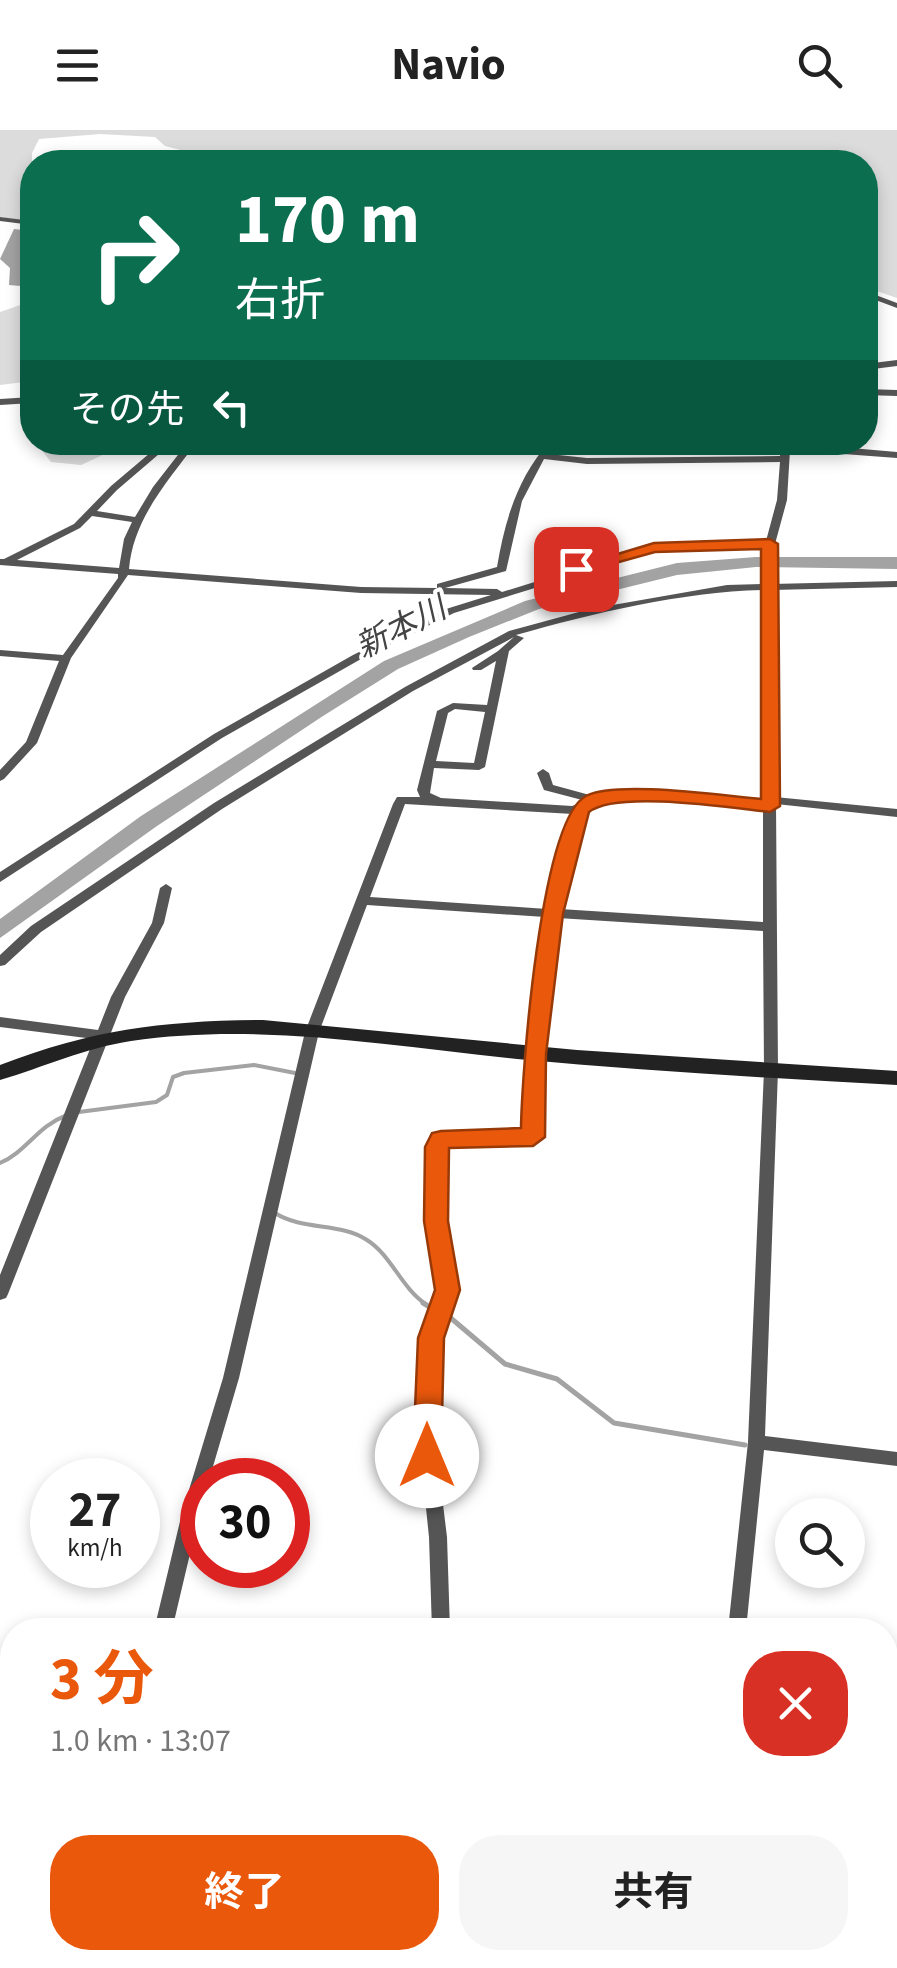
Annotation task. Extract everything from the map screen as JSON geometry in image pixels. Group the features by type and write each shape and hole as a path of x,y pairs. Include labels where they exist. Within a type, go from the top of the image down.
{"street":[{"path":"4,561 77,526 154,455"},
{"path":"0,777 30,743 66,658 123,578 127,539 136,520 184,455"},
{"path":"431,590 502,569 512,508 541,456 587,461 695,455"},
{"path":"738,1618 756,1442 771,1070 769,546 782,500 785,455"},
{"path":"88,513 136,520"},
{"path":"0,878 159,772 301,688 410,630 503,592 654,548 769,546"},
{"path":"4,561 306,586 503,592"},
{"path":"0,962 36,929 218,806 409,689 498,641 535,626 728,588 897,584"},
{"path":"477,668 504,654 535,626"},
{"path":"0,653 66,658"},
{"path":"429,764 479,767 504,654"},
{"path":"489,804 425,795 429,764 446,707 493,709"},
{"path":"542,773 548,787 593,799 669,796 897,813"},
{"path":"440,1618 438,1538 426,1431 431,1338 448,1290 436,1221 437,1147 441,1140 533,1137 534,1054 552,914 580,810 593,799"},
{"path":"166,1618 231,1378 312,1032 400,800 580,810"},
{"path":"0,1294 118,997 158,923 166,888"},
{"path":"363,901 772,927"},
{"path":"0,1022 104,1036"},
{"path":"0,1072 39,1054 104,1036 208,1024 534,1054 897,1078"},
{"path":"756,1442 897,1459"}],"shaded area":[{"path":"0,130 897,130 897,298 878,291 878,150 180,150 165,146 155,137 100,134 39,139 34,150 20,150 20,220 0,217"},
{"path":"14,229 20,230 20,286 9,285 10,268 0,259"},
{"path":"20,305 20,382 0,385 0,312"},
{"path":"46,455 103,455 81,465 51,462"}],"waterway":[{"name":"新本川","path":"0,930 149,821 316,712 391,665 462,633 532,605 677,569 756,562 897,563"},
{"path":"79,1112 156,1102 167,1095 173,1077 184,1073 254,1065 295,1073"},
{"path":"0,1163 65,1116"},
{"path":"275,1213 367,1240 427,1305"},
{"path":"423,1303 433,1309"},
{"path":"446,1314 505,1364 557,1379 614,1423 745,1445"}],"route":[{"path":"427,1456 431,1338 448,1290 436,1221 437,1147 441,1140 533,1137 534,1054 552,914 580,810 593,799 607,797 669,796 770,806 770,544 654,548 576,569"}]}
